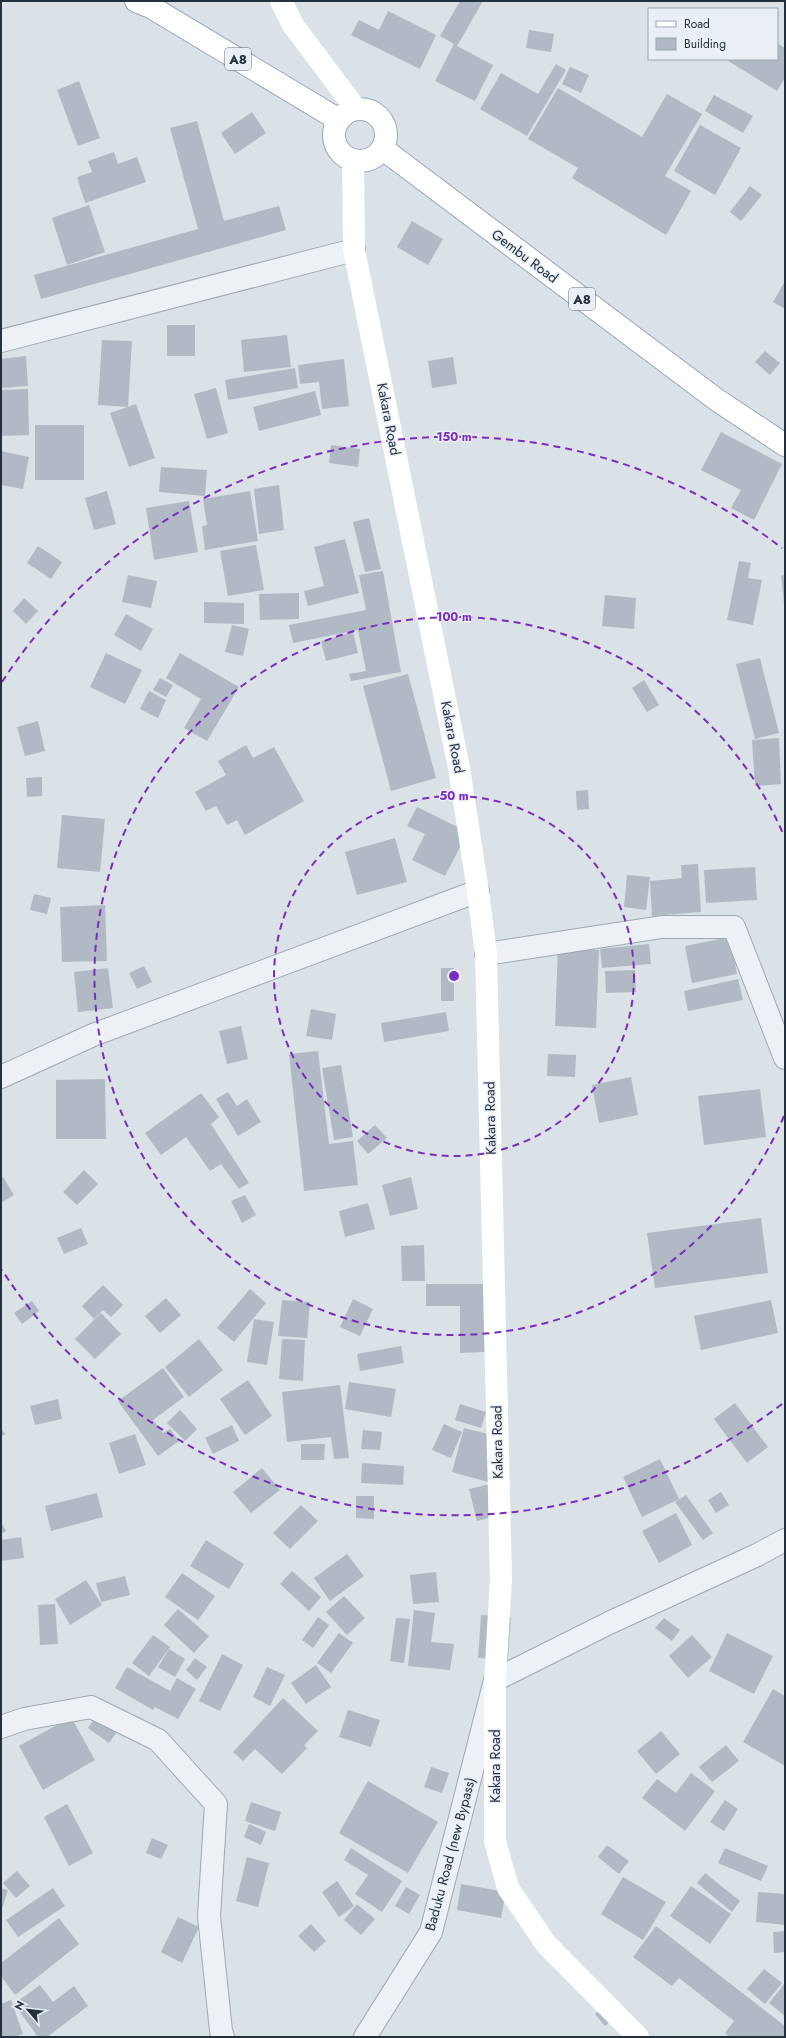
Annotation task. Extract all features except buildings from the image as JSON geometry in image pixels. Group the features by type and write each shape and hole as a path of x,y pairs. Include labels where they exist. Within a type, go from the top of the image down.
{"street":[{"path":"281,1 293,25 347,114 334,136 335,144 346,158 353,161 370,160 383,149"},
{"name":"A8","path":"146,3 347,114 366,109 375,113 382,120 386,129 386,140 383,149"},
{"name":"Gembu Road","path":"383,149 717,400 785,445"},
{"name":"Kakara Road","path":"353,161 354,250 458,760 486,954 501,1579 495,1680 495,1841 508,1888 546,1944 638,2037"},
{"path":"1,341 354,250"},
{"path":"1,1077 93,1035 478,891"},
{"path":"486,954 662,927 734,927 784,1051"},
{"path":"495,1680 609,1623 757,1555 785,1540"},
{"name":"Baduku Road (new Bypass)","path":"365,2037 431,1932 495,1680"},
{"path":"1,1727 24,1719 91,1707 158,1740 216,1804 209,1916 221,2031 224,2037"}]}
